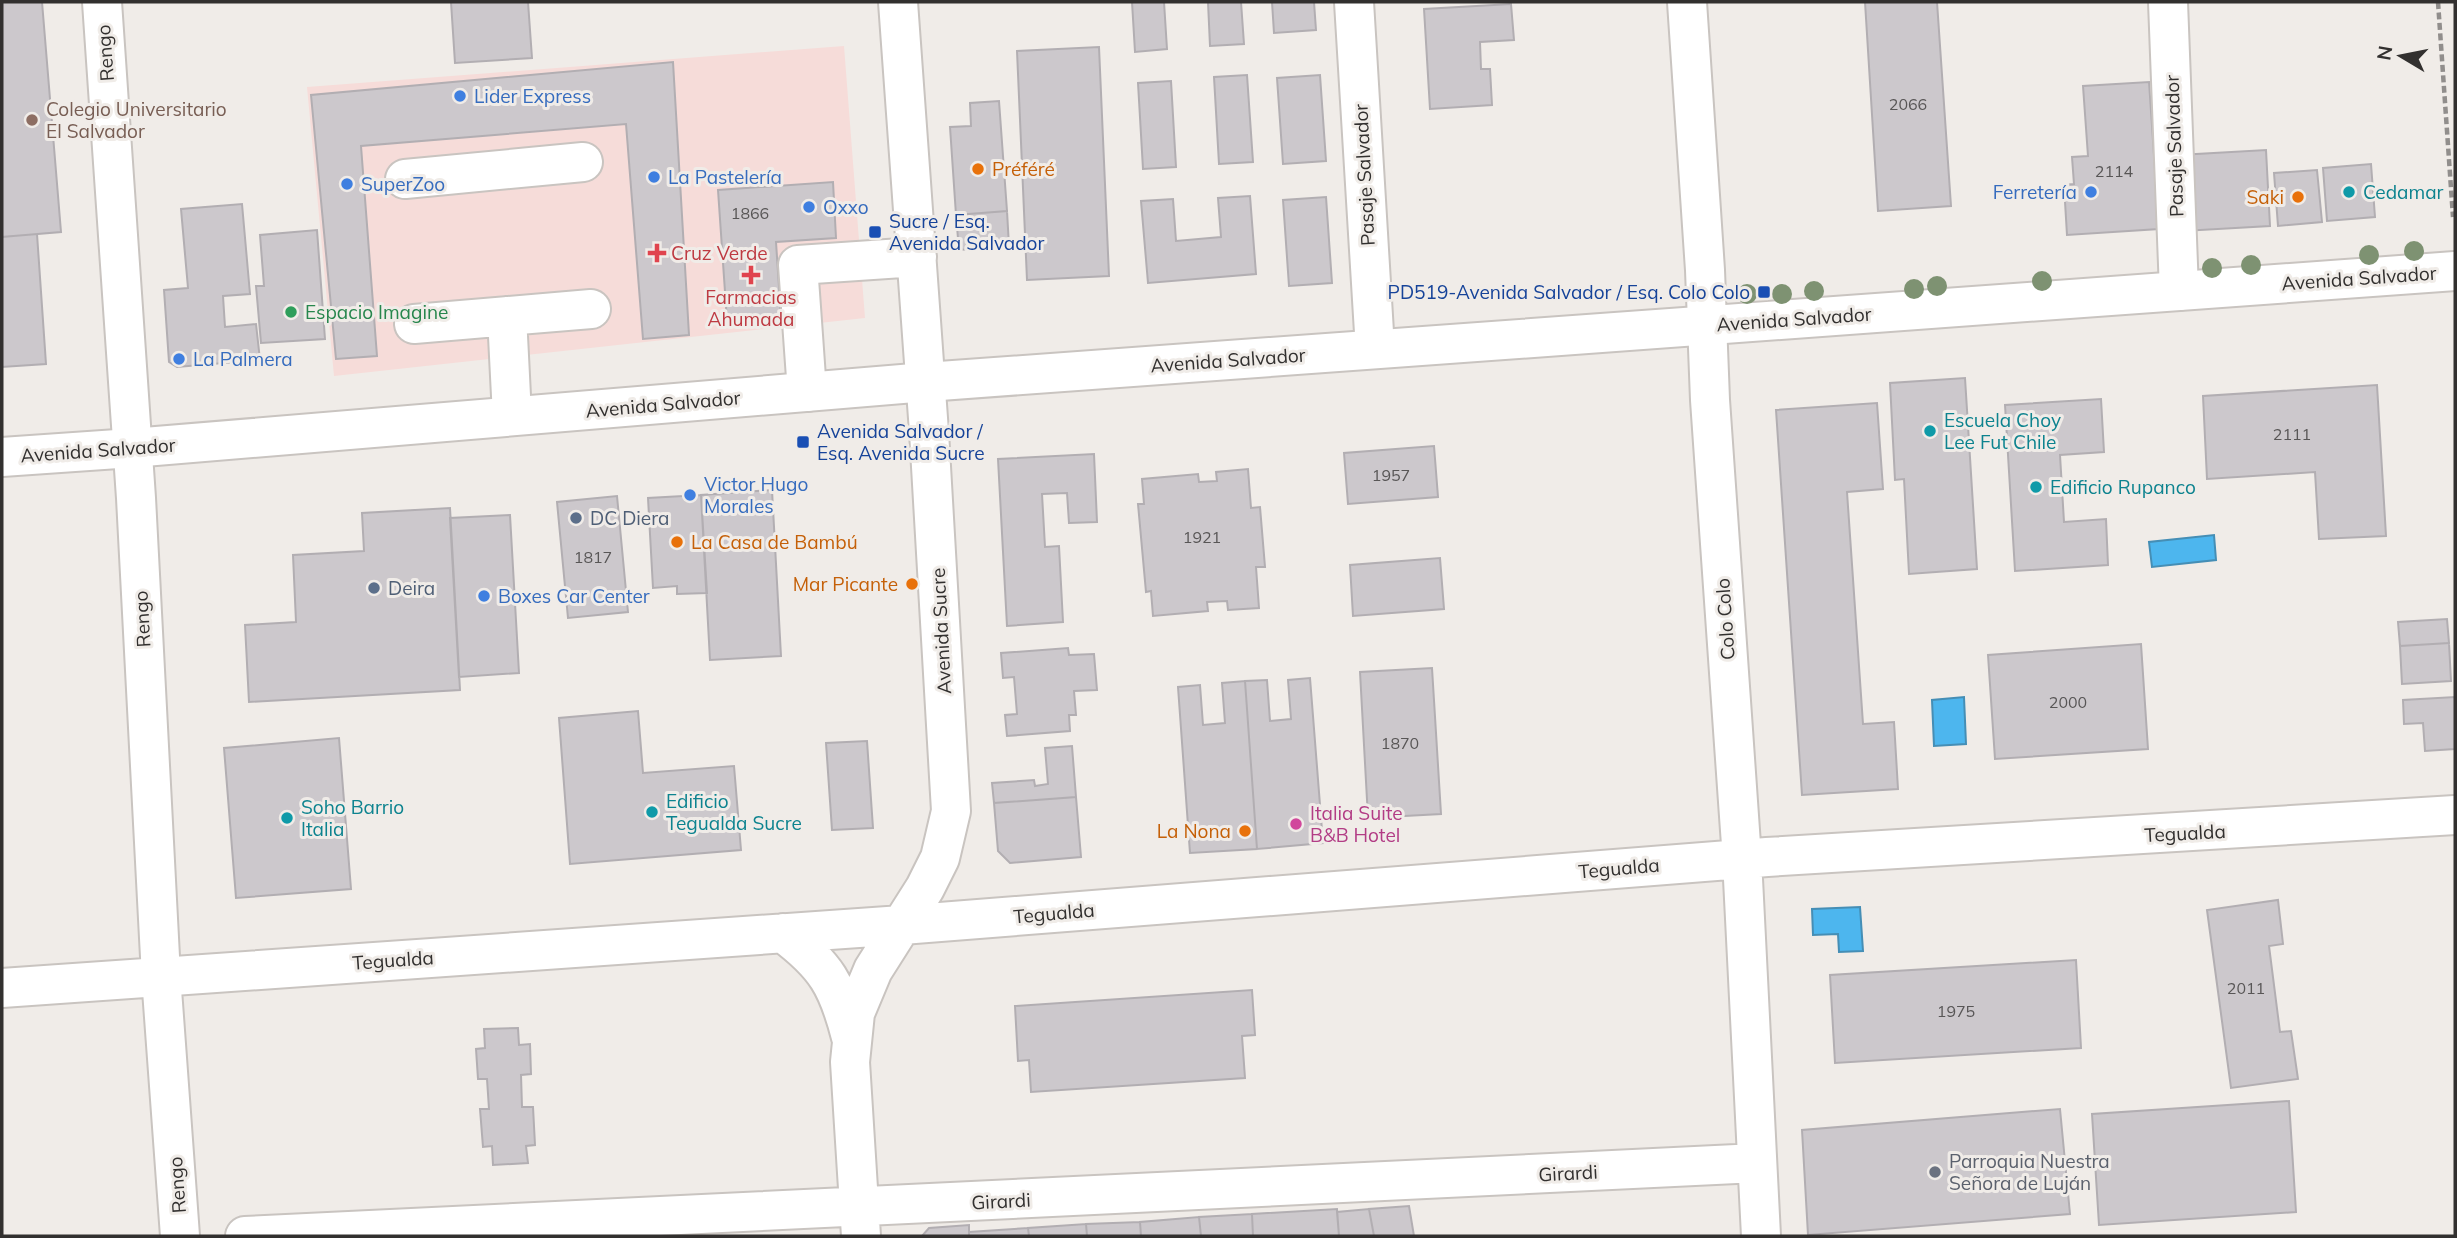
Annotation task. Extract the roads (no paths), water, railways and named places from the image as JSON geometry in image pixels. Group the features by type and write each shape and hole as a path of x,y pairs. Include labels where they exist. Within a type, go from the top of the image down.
{"street":[{"name":"Rengo","path":"102,2 132,448 161,976 180,1236"},
{"name":"Avenida Sucre","path":"860,1221 851,1083 851,1037 855,1013 873,970 925,888 940,858 951,811 926,382 898,2"},
{"name":"Pasaje Salvador","path":"1354,2 1375,349"},
{"name":"Colo Colo","path":"1688,2 1710,400 1742,859 1761,1236"},
{"name":"Pasaje Salvador","path":"2168,2 2179,291"},
{"path":"405,179 583,162"},
{"path":"807,391 798,265 916,257"},
{"name":"Avenida Salvador","path":"2,457 807,391 2455,271"},
{"path":"414,324 591,309"},
{"path":"507,316 512,416"},
{"name":"Tegualda","path":"2,988 902,925 1742,859 2455,815"},
{"path":"783,933 809,952 829,977 843,1006 851,1037"},
{"name":"Girardi","path":"245,1236 860,1221 1757,1163"}],"water":[{"path":"2214,535 2216,560 2152,567 2149,542"},
{"path":"1964,697 1966,744 1934,746 1932,700"},
{"path":"1860,907 1863,951 1839,952 1838,934 1813,935 1812,909"}],"place":[{"name":"Lider Express","path":"460,96"},
{"name":"Colegio Universitario El Salvador","path":"32,120"},
{"name":"Préféré","path":"978,169"},
{"name":"La Pastelería","path":"654,177"},
{"name":"SuperZoo","path":"347,184"},
{"name":"Ferretería","path":"2091,192"},
{"name":"Cedamar","path":"2349,192"},
{"name":"Saki","path":"2298,197"},
{"name":"Oxxo","path":"809,207"},
{"name":"Sucre / Esq. Avenida Salvador","path":"875,232"},
{"name":"Cruz Verde","path":"657,253"},
{"name":"Farmacias Ahumada","path":"751,275"},
{"name":"PD519-Avenida Salvador / Esq. Colo Colo","path":"1764,292"},
{"name":"Espacio Imagine","path":"291,312"},
{"name":"La Palmera","path":"179,359"},
{"name":"Escuela Choy Lee Fut Chile","path":"1930,431"},
{"name":"Avenida Salvador / Esq. Avenida Sucre","path":"803,442"},
{"name":"Edificio Rupanco","path":"2036,487"},
{"name":"Victor Hugo Morales","path":"690,495"},
{"name":"DC Diera","path":"576,518"},
{"name":"La Casa de Bambú","path":"677,542"},
{"name":"Mar Picante","path":"912,584"},
{"name":"Deira","path":"374,588"},
{"name":"Boxes Car Center","path":"484,596"},
{"name":"Edificio Tegualda Sucre","path":"652,812"},
{"name":"Soho Barrio Italia","path":"287,818"},
{"name":"Italia Suite B&B Hotel","path":"1296,824"},
{"name":"La Nona","path":"1245,831"},
{"name":"Parroquia Nuestra Señora de Luján","path":"1935,1172"}]}
